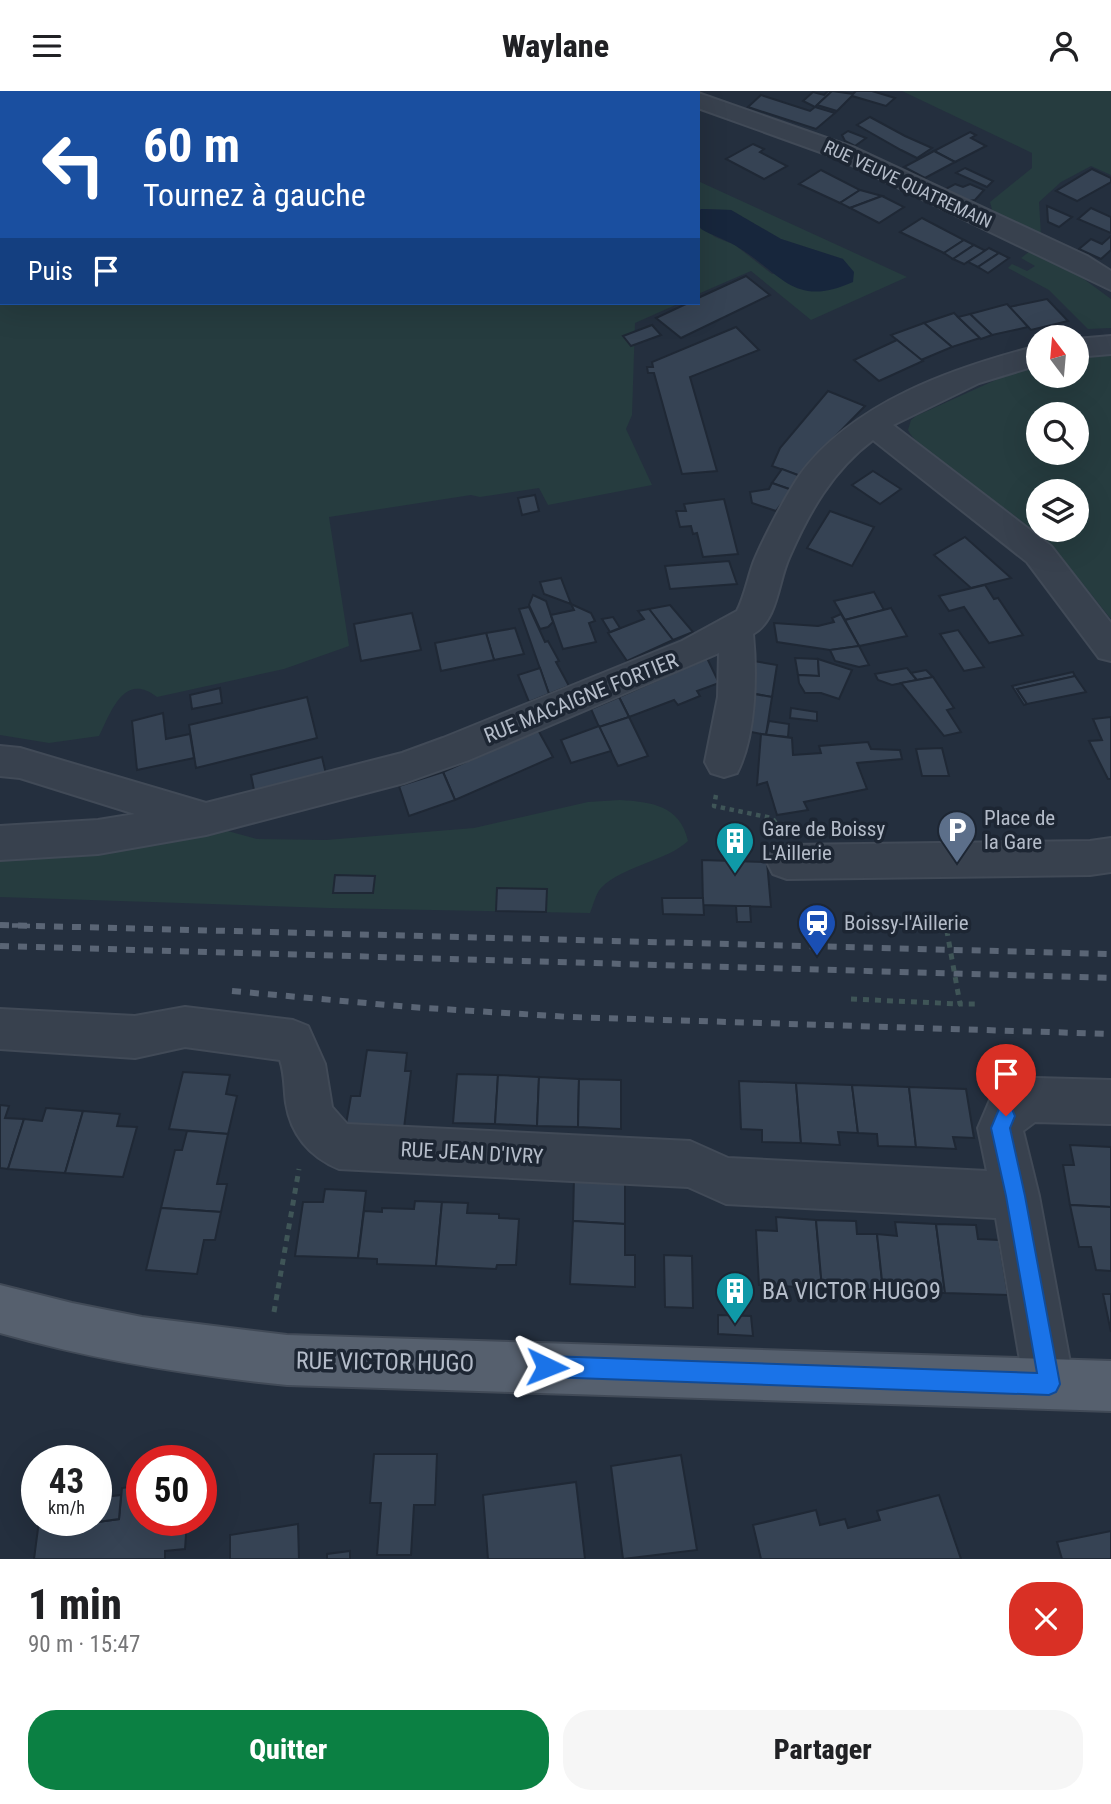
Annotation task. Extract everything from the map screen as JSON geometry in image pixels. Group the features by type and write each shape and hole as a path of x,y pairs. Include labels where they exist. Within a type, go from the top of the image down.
{"main road":[{"name":"RUE VICTOR HUGO","path":"0,1309 48,1324 156,1346 288,1360 1111,1386"}],"street":[{"name":"RUE VEUVE QUATREMAIN","path":"700,101 846,153 1078,262 1111,282"},
{"path":"1089,347 1111,345"},
{"name":"RUE MACAIGNE FORTIER","path":"0,843 98,837 206,819 404,768 694,651 749,620 758,603 771,560 811,483 845,446 897,410 969,376 1026,359"},
{"path":"873,425 1039,554 1111,648"},
{"path":"724,762 736,707 739,660 735,630"},
{"path":"0,761 20,763 206,819"},
{"path":"787,862 1090,858 1111,855"},
{"name":"RUE JEAN D'IVRY","path":"0,1029 135,1037 185,1027 293,1041 304,1065 308,1109 318,1131 339,1146 690,1164 726,1181 1016,1196"},
{"path":"1049,1384 1016,1196 1000,1128 1006,1116 1022,1104 1035,1100 1111,1102"}],"path":[{"path":"724,762 714,806 772,818 784,834 787,862"},
{"path":"849,924 966,926"},
{"path":"946,926 960,1004"},
{"path":"851,999 979,1004"},
{"path":"281,1275 296,1185"}],"green space":[{"path":"902,91 1111,91 1111,175 1091,166 1061,182 1039,202 1041,235 993,213 990,202 1032,168 1032,153"},
{"path":"700,182 907,277 811,320 751,271 700,293 700,226 715,237 735,245 772,274 843,259 781,239 731,210 701,209"},
{"path":"1030,251 1073,271 1111,299 1111,328 1089,329 1089,325 1084,325 1049,290 1008,268 1012,264 1027,271 1035,266 1021,258"},
{"path":"0,305 676,305 635,323 632,415 626,429 652,485 548,505 539,488 480,497 471,495 329,517 349,646 284,669 157,697 146,690 127,692 114,706 99,736 49,743 0,735"},
{"path":"1111,354 1111,619 1044,542 1089,542 1089,479 1026,479 1026,525 927,451 908,430 911,420 916,416 1000,378 1026,370 1026,389 1088,389 1089,357"},
{"path":"588,802 643,802 663,808 678,820 688,841 668,854 610,880 599,890 590,913 0,897 0,853 113,847 224,830 257,839 326,840 474,828"}],"water":[{"path":"700,210 731,210 781,239 843,259 854,272 853,282 816,292 789,284 736,246 701,229"}],"building":[{"path":"832,91 815,107 803,101 813,92 824,95"},
{"path":"832,91 853,94 856,91 872,91 895,98 886,106 852,96 837,111 817,105"},
{"path":"761,95 810,111 815,107 835,113 816,129 748,107"},
{"path":"870,117 932,148 917,158 901,150 857,125"},
{"path":"848,131 866,138 855,146 845,141 842,135"},
{"path":"970,132 976,135 971,138 986,146 955,162 934,151"},
{"path":"753,144 764,149 760,152 787,166 764,179 726,159"},
{"path":"934,151 955,162 925,178 904,167"},
{"path":"965,168 993,181 987,187 956,173"},
{"path":"1092,169 1111,178 1111,182 1077,201 1056,191"},
{"path":"821,170 860,190 840,203 799,184"},
{"path":"955,184 963,187 970,184 984,190 975,200 969,201 942,191"},
{"path":"860,190 882,196 850,208 840,203"},
{"path":"882,196 904,207 879,223 850,208"},
{"path":"1047,206 1072,217 1059,227 1048,222"},
{"path":"1091,208 1111,217 1111,233 1078,219"},
{"path":"922,218 964,240 944,253 900,232"},
{"path":"1111,236 1111,250 1101,259 1079,249 1091,239 1102,244"},
{"path":"964,240 974,245 953,259 944,253"},
{"path":"974,245 986,251 964,264 953,259"},
{"path":"989,248 999,253 978,267 968,262"},
{"path":"999,253 1009,258 988,273 978,267"},
{"path":"746,276 770,295 681,338 656,318 684,305 700,305 700,297"},
{"path":"1047,299 1068,321 1052,325 1026,325 1009,307"},
{"path":"1007,304 1026,327 992,335 970,314"},
{"path":"954,313 980,338 952,347 924,323"},
{"path":"970,314 992,335 981,339 958,317"},
{"path":"924,323 952,347 921,360 891,335"},
{"path":"652,325 661,335 631,346 623,336"},
{"path":"736,327 759,350 690,377 717,471 682,474 654,373 648,373 647,367 653,367 652,362"},
{"path":"897,340 923,361 879,381 854,360"},
{"path":"828,391 865,406 823,449 803,477 772,466 780,448"},
{"path":"782,469 803,477 792,490 772,483"},
{"path":"873,471 901,489 880,504 852,485"},
{"path":"772,483 792,490 776,511 752,503 750,492 769,489"},
{"path":"535,495 539,511 522,515 518,498"},
{"path":"724,499 738,554 703,557 697,533 693,534 691,526 680,527 676,511 686,511 684,504"},
{"path":"830,511 874,527 852,566 807,548"},
{"path":"965,537 1011,578 971,588 934,555"},
{"path":"729,561 737,584 670,589 665,566"},
{"path":"561,578 571,604 544,594 540,582"},
{"path":"985,585 994,599 998,598 1023,635 989,643 964,607 949,611 939,596"},
{"path":"874,592 884,610 845,620 834,601"},
{"path":"533,595 546,601 553,622 548,627 540,629 529,605"},
{"path":"571,604 591,613 595,621 589,623 596,642 563,649 551,615 574,610"},
{"path":"670,605 693,632 673,640 649,609"},
{"path":"529,607 545,642 548,641 559,661 556,662 569,686 549,694 519,609"},
{"path":"891,608 907,636 859,646 845,620"},
{"path":"649,609 673,640 627,661 608,633 644,619 638,611"},
{"path":"412,613 421,650 361,661 354,624"},
{"path":"841,614 859,646 830,650 777,642 774,623 818,626 834,622 832,618"},
{"path":"613,617 620,628 610,632 602,619"},
{"path":"515,628 524,654 494,660 486,633"},
{"path":"958,630 984,667 964,671 940,634"},
{"path":"486,633 494,660 441,671 435,643"},
{"path":"859,646 869,665 859,667 835,661 830,650"},
{"path":"707,658 719,683 697,691 700,696 678,705 674,700 629,717 619,697"},
{"path":"795,658 818,659 819,676 798,675"},
{"path":"818,659 852,670 839,699 821,693 805,693 799,683 798,675 819,676"},
{"path":"748,660 777,665 772,697 743,692"},
{"path":"540,668 549,694 529,702 518,675"},
{"path":"907,668 917,680 892,685 878,680 875,674"},
{"path":"926,670 933,677 917,680 911,673"},
{"path":"1073,672 1075,676 1017,689 1027,704 1024,705 1012,686"},
{"path":"1075,676 1086,692 1027,704 1017,689"},
{"path":"933,677 954,708 947,710 961,732 944,736 901,683"},
{"path":"220,688 222,703 192,709 190,695"},
{"path":"743,692 772,697 766,735 736,729"},
{"path":"307,697 317,738 196,768 189,725"},
{"path":"619,697 629,717 599,727 591,709"},
{"path":"791,708 817,712 817,721 790,718"},
{"path":"163,713 166,739 190,734 194,758 137,770 132,721"},
{"path":"629,717 648,756 618,766 599,727"},
{"path":"1111,717 1111,779 1108,779 1089,741 1102,740 1093,719"},
{"path":"769,721 789,724 788,737 766,735"},
{"path":"599,726 611,751 571,763 561,740"},
{"path":"538,730 553,757 455,800 443,772"},
{"path":"761,734 792,738 793,755 821,753 819,746 868,742 871,749 900,750 902,759 857,763 867,789 804,802 808,810 777,815 767,782 757,785"},
{"path":"942,748 949,776 922,776 916,749"},
{"path":"322,757 326,774 255,795 251,775"},
{"path":"443,772 455,800 409,816 399,786"},
{"name":"Gare de Boissy L'Aillerie","path":"702,860 767,862 771,907 703,905"},
{"path":"335,875 375,876 373,893 333,893"},
{"path":"497,888 547,889 546,912 496,911"},
{"path":"662,898 703,898 704,915 663,914"},
{"path":"736,906 750,906 751,922 737,922"},
{"path":"367,1050 407,1053 405,1071 411,1071 404,1128 346,1124 351,1096 360,1096"},
{"path":"183,1072 230,1075 226,1094 237,1096 228,1134 169,1129"},
{"path":"457,1074 498,1075 495,1124 453,1123"},
{"path":"498,1075 539,1077 537,1126 495,1124"},
{"path":"539,1077 579,1079 578,1127 537,1126"},
{"path":"579,1079 621,1080 621,1129 578,1127"},
{"path":"739,1081 796,1083 801,1143 762,1142 762,1130 741,1129"},
{"path":"796,1083 852,1085 858,1133 838,1132 840,1145 801,1143"},
{"path":"852,1085 909,1087 916,1147 878,1146 877,1134 858,1133"},
{"path":"909,1087 966,1089 974,1138 953,1137 956,1149 916,1147"},
{"path":"0,1105 9,1106 5,1118 24,1119 8,1169 0,1168"},
{"path":"46,1108 83,1111 65,1173 8,1169 24,1119 42,1121"},
{"path":"83,1111 120,1114 117,1126 137,1127 123,1177 65,1173"},
{"path":"187,1131 228,1134 217,1184 227,1184 221,1212 161,1208 175,1150 182,1150"},
{"path":"1070,1145 1111,1147 1111,1207 1070,1205 1063,1165 1074,1165"},
{"path":"574,1176 625,1178 625,1224 573,1221"},
{"path":"325,1189 366,1191 358,1258 295,1256 303,1202 323,1202"},
{"path":"415,1201 442,1202 436,1266 377,1264 377,1259 358,1258 364,1211 382,1212 382,1208 414,1209"},
{"path":"442,1202 468,1203 467,1213 499,1214 499,1218 519,1219 516,1265 497,1265 496,1269 436,1266"},
{"path":"1070,1205 1111,1207 1111,1271 1096,1270 1091,1247 1079,1247"},
{"path":"161,1208 221,1212 215,1240 204,1240 197,1274 146,1270"},
{"path":"776,1217 816,1220 822,1288 759,1285 756,1230 777,1231"},
{"path":"816,1220 856,1221 857,1234 877,1234 883,1290 822,1288"},
{"path":"573,1221 625,1224 625,1255 635,1255 635,1287 570,1284"},
{"path":"895,1222 936,1224 945,1293 883,1290 877,1234 897,1236"},
{"path":"936,1224 976,1225 978,1239 999,1240 1008,1295 945,1293"},
{"path":"664,1255 692,1256 693,1308 665,1307"},
{"path":"1103,1294 1111,1294 1111,1332"},
{"name":"BA VICTOR HUGO9","path":"718,1315 751,1316 753,1336 718,1334"},
{"path":"374,1454 437,1454 435,1505 414,1505 411,1555 377,1555 381,1503 370,1503"},
{"path":"681,1455 697,1550 623,1559 611,1466"},
{"path":"576,1482 585,1559 488,1559 483,1495"},
{"path":"126,1487 126,1536 186,1536 185,1549 165,1551 165,1559 34,1559 37,1536 112,1536 112,1520 119,1519 122,1488"},
{"path":"121,1495 119,1519 112,1520 112,1496"},
{"path":"939,1495 961,1559 761,1559 753,1525 816,1510 820,1525 845,1519 848,1528 880,1520 877,1511"},
{"path":"298,1524 299,1559 230,1559 230,1535"},
{"path":"1111,1531 1111,1559 1062,1559 1057,1542"},
{"path":"350,1551 350,1559 327,1559 327,1554"}],"railway":[{"path":"30,926 0,925 1111,954"},
{"path":"0,946 1111,978"},
{"path":"232,991 410,1007 570,1017 1111,1034"}],"place":[{"name":"Place de la Gare","path":"957,864"},
{"name":"Gare de Boissy L'Aillerie","path":"735,875"},
{"name":"Boissy-l'Aillerie","path":"817,957"},
{"name":"BA VICTOR HUGO9","path":"735,1325"}],"route":[{"path":"547,1367 1049,1384 1016,1196 1000,1128 1006,1116"}]}
